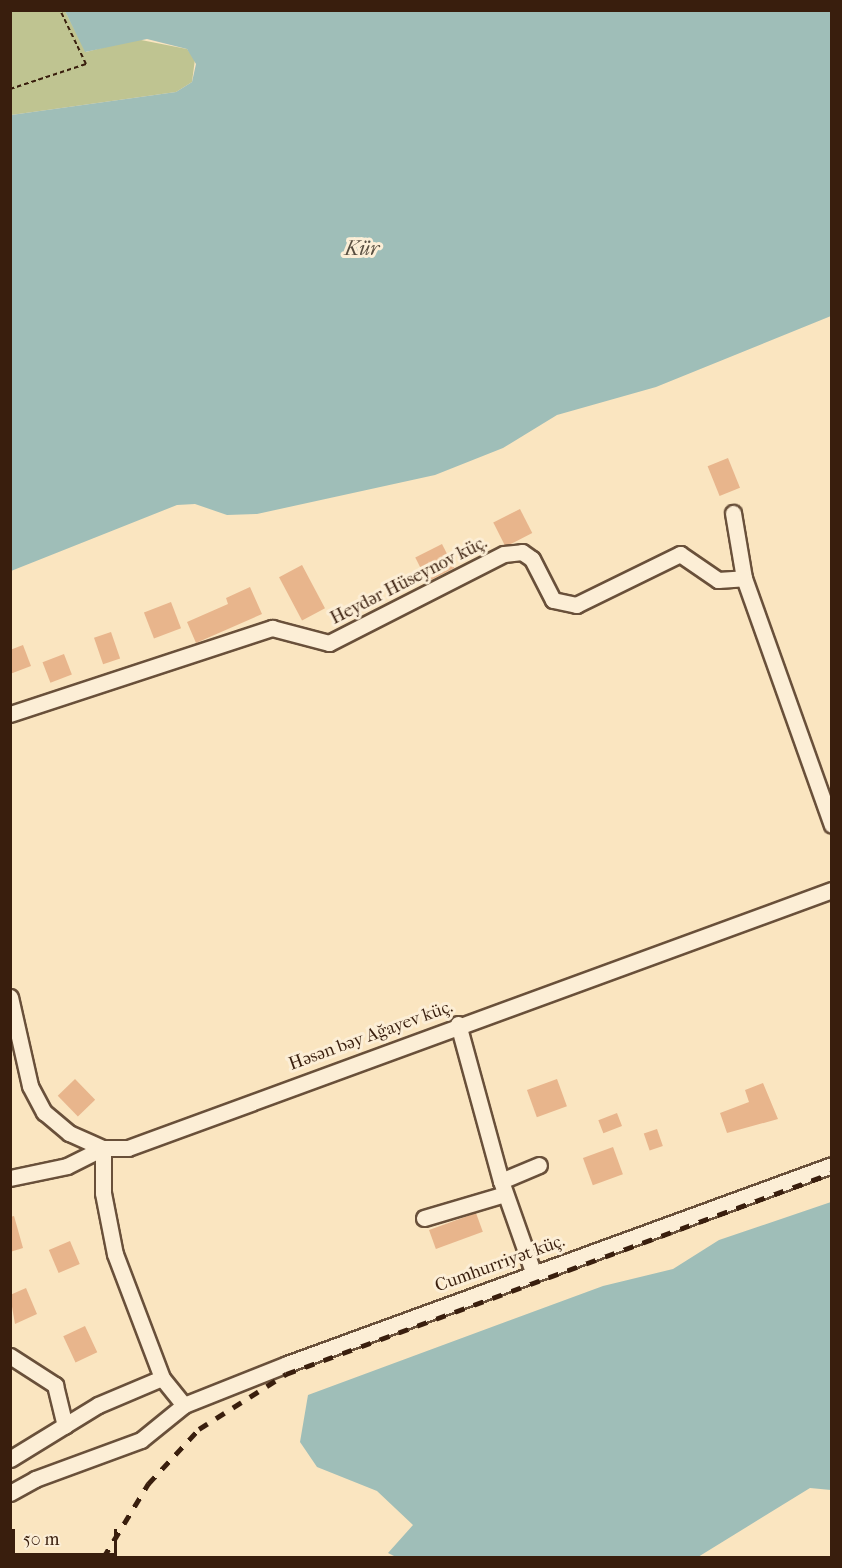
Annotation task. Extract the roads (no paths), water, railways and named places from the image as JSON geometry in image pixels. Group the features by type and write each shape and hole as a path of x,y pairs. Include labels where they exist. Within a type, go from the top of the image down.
{"street":[{"path":"733,513 744,578 831,825"},
{"name":"Heydər Hüseynov küç.","path":"10,714 272,628 329,643 504,554 522,552 532,559 560,604 599,596 680,554 718,580 744,578"},
{"name":"Həsən bəy Ağayev küç.","path":"10,997 12,1015 30,1086 44,1112 69,1133 103,1148 128,1148 458,1024 831,890"},
{"path":"458,1024 503,1187 533,1272"},
{"path":"10,1178 68,1167 103,1148 103,1193 115,1254 162,1378 184,1405"},
{"path":"424,1218 503,1187 539,1165"},
{"name":"Cumhurriyət küç.","path":"10,1493 141,1440 184,1405 533,1272 831,1165"},
{"path":"10,1356 56,1385 65,1426"},
{"path":"10,1459 98,1405 162,1378"}],"water":[{"name":"Kür","path":"65,11 831,11 831,316 656,387 557,415 503,448 435,475 257,514 227,515 195,504 177,505 11,571 11,115 176,92 192,82 196,64 187,49 147,39 85,52"},
{"path":"831,1202 831,1490 810,1488 698,1557 396,1557 388,1553 413,1525 377,1491 317,1467 300,1442 308,1395 603,1286 673,1269 719,1240"}],"railway":[{"path":"103,1558 148,1484 199,1429 286,1374 832,1173"}]}
